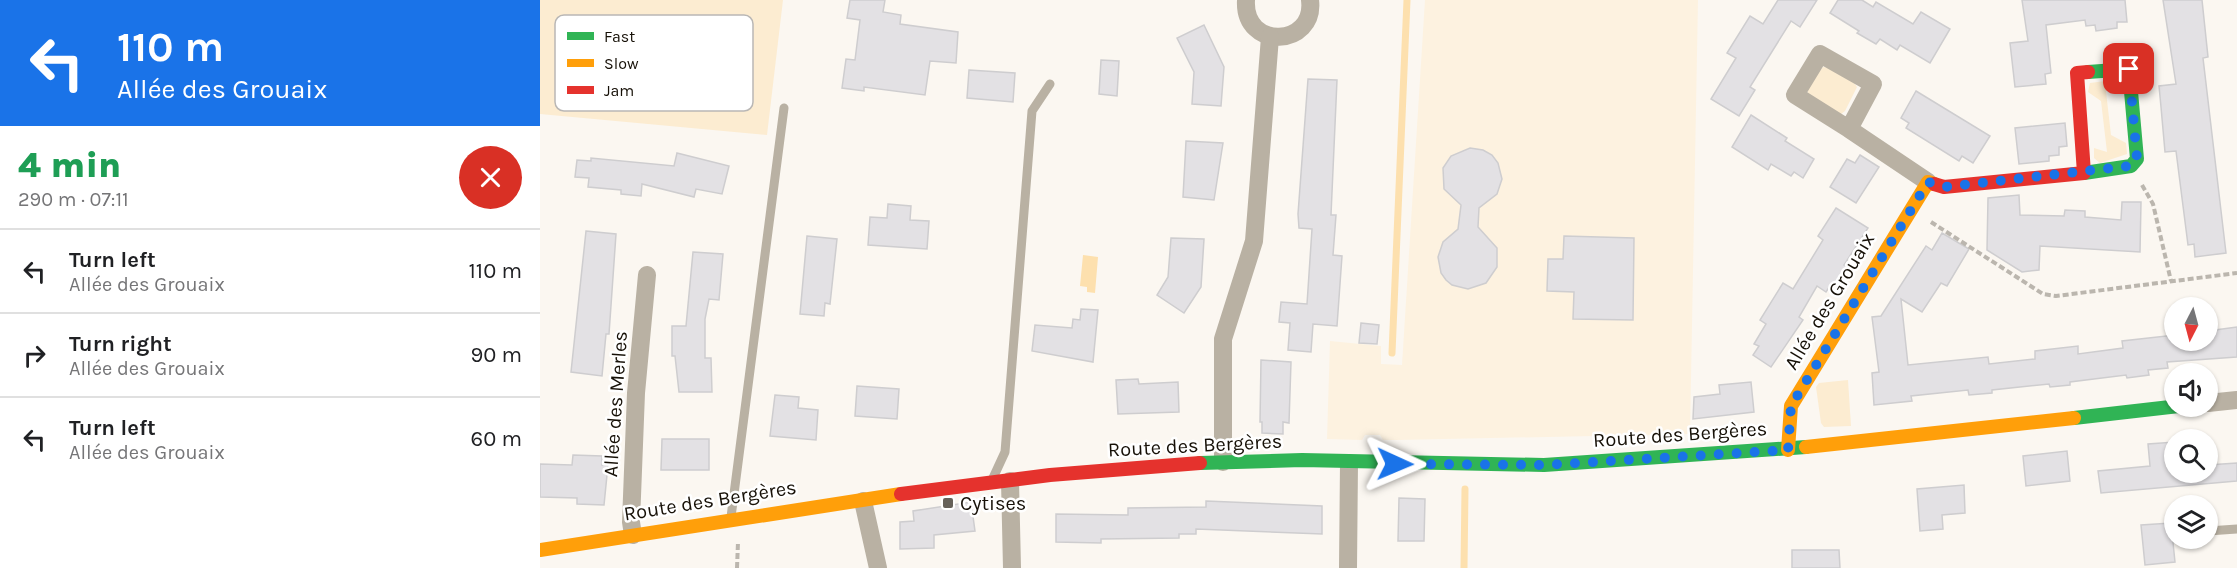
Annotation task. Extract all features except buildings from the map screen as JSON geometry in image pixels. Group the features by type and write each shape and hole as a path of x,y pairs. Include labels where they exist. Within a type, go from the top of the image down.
{"street":[{"path":"1246,0 1245,10 1250,23 1260,33 1270,37 1286,37 1299,31 1308,20 1310,0"},
{"path":"1223,462 1223,339 1254,241 1270,37"},
{"path":"1849,129 1928,182 1944,187 2084,173 2131,166 2137,159 2129,69 2078,73 2084,173"},
{"name":"Allée des Grouaix","path":"1788,450 1791,406 1928,182"},
{"name":"Allée des Merles","path":"633,535 631,522 636,393 647,275"},
{"path":"2218,402 2237,400"},
{"name":"Route des Bergères","path":"540,550 731,519 991,483 1223,462 1546,465 1788,450 2164,408"},
{"path":"1348,568 1349,463"},
{"path":"1010,481 1012,568"},
{"path":"863,501 878,568"}],"lane":[{"path":"991,483 1005,452 1032,111 1050,84"},
{"path":"731,519 784,108"},
{"path":"2218,530 2237,529"}],"path":[{"path":"2131,166 2153,204 2171,281"},
{"path":"1929,221 2043,294 2056,296 2237,273"}],"shaded area":[{"path":"540,0 783,0 767,135 540,114"},
{"path":"1425,0 1698,0 1690,434 1397,440 1383,440 1380,435 1365,435 1362,440 1327,439 1330,341 1381,346 1381,364 1402,365"},
{"path":"1823,67 1842,74 1857,87 1845,111 1841,114 1808,94 1807,87"},
{"path":"2113,80 2119,84 2119,89 2105,83 2111,135 2126,143 2127,154 2100,163 2094,158 2094,148 2107,152 2101,101 2088,92 2090,83"},
{"path":"1083,255 1098,257 1095,293 1087,292 1087,287 1080,286"},
{"path":"1848,380 1851,426 1824,427 1821,423 1816,387 1819,383"}],"waterway":[{"path":"1392,353 1407,0"},
{"path":"1464,568 1465,489"}],"traffic: fast":[{"path":"2084,173 2131,166 2137,159 2129,69 2088,72"},
{"path":"2074,418 2164,408"},
{"path":"1200,463 1302,460 1544,465 1806,447"}],"traffic: slow":[{"path":"1788,450 1791,406 1928,182 1934,184"},
{"path":"1806,447 2074,418"},
{"path":"540,550 901,494"}],"traffic: jam":[{"path":"1934,184 1944,187 2084,173 2077,73 2088,72"},
{"path":"901,494 1050,475 1200,463"}],"place":[{"name":"Cytises","path":"948,503"}],"route":[{"path":"1395,464 1546,465 1788,450 1791,406 1928,182 1944,187 2131,166 2137,159 2129,69"}]}
